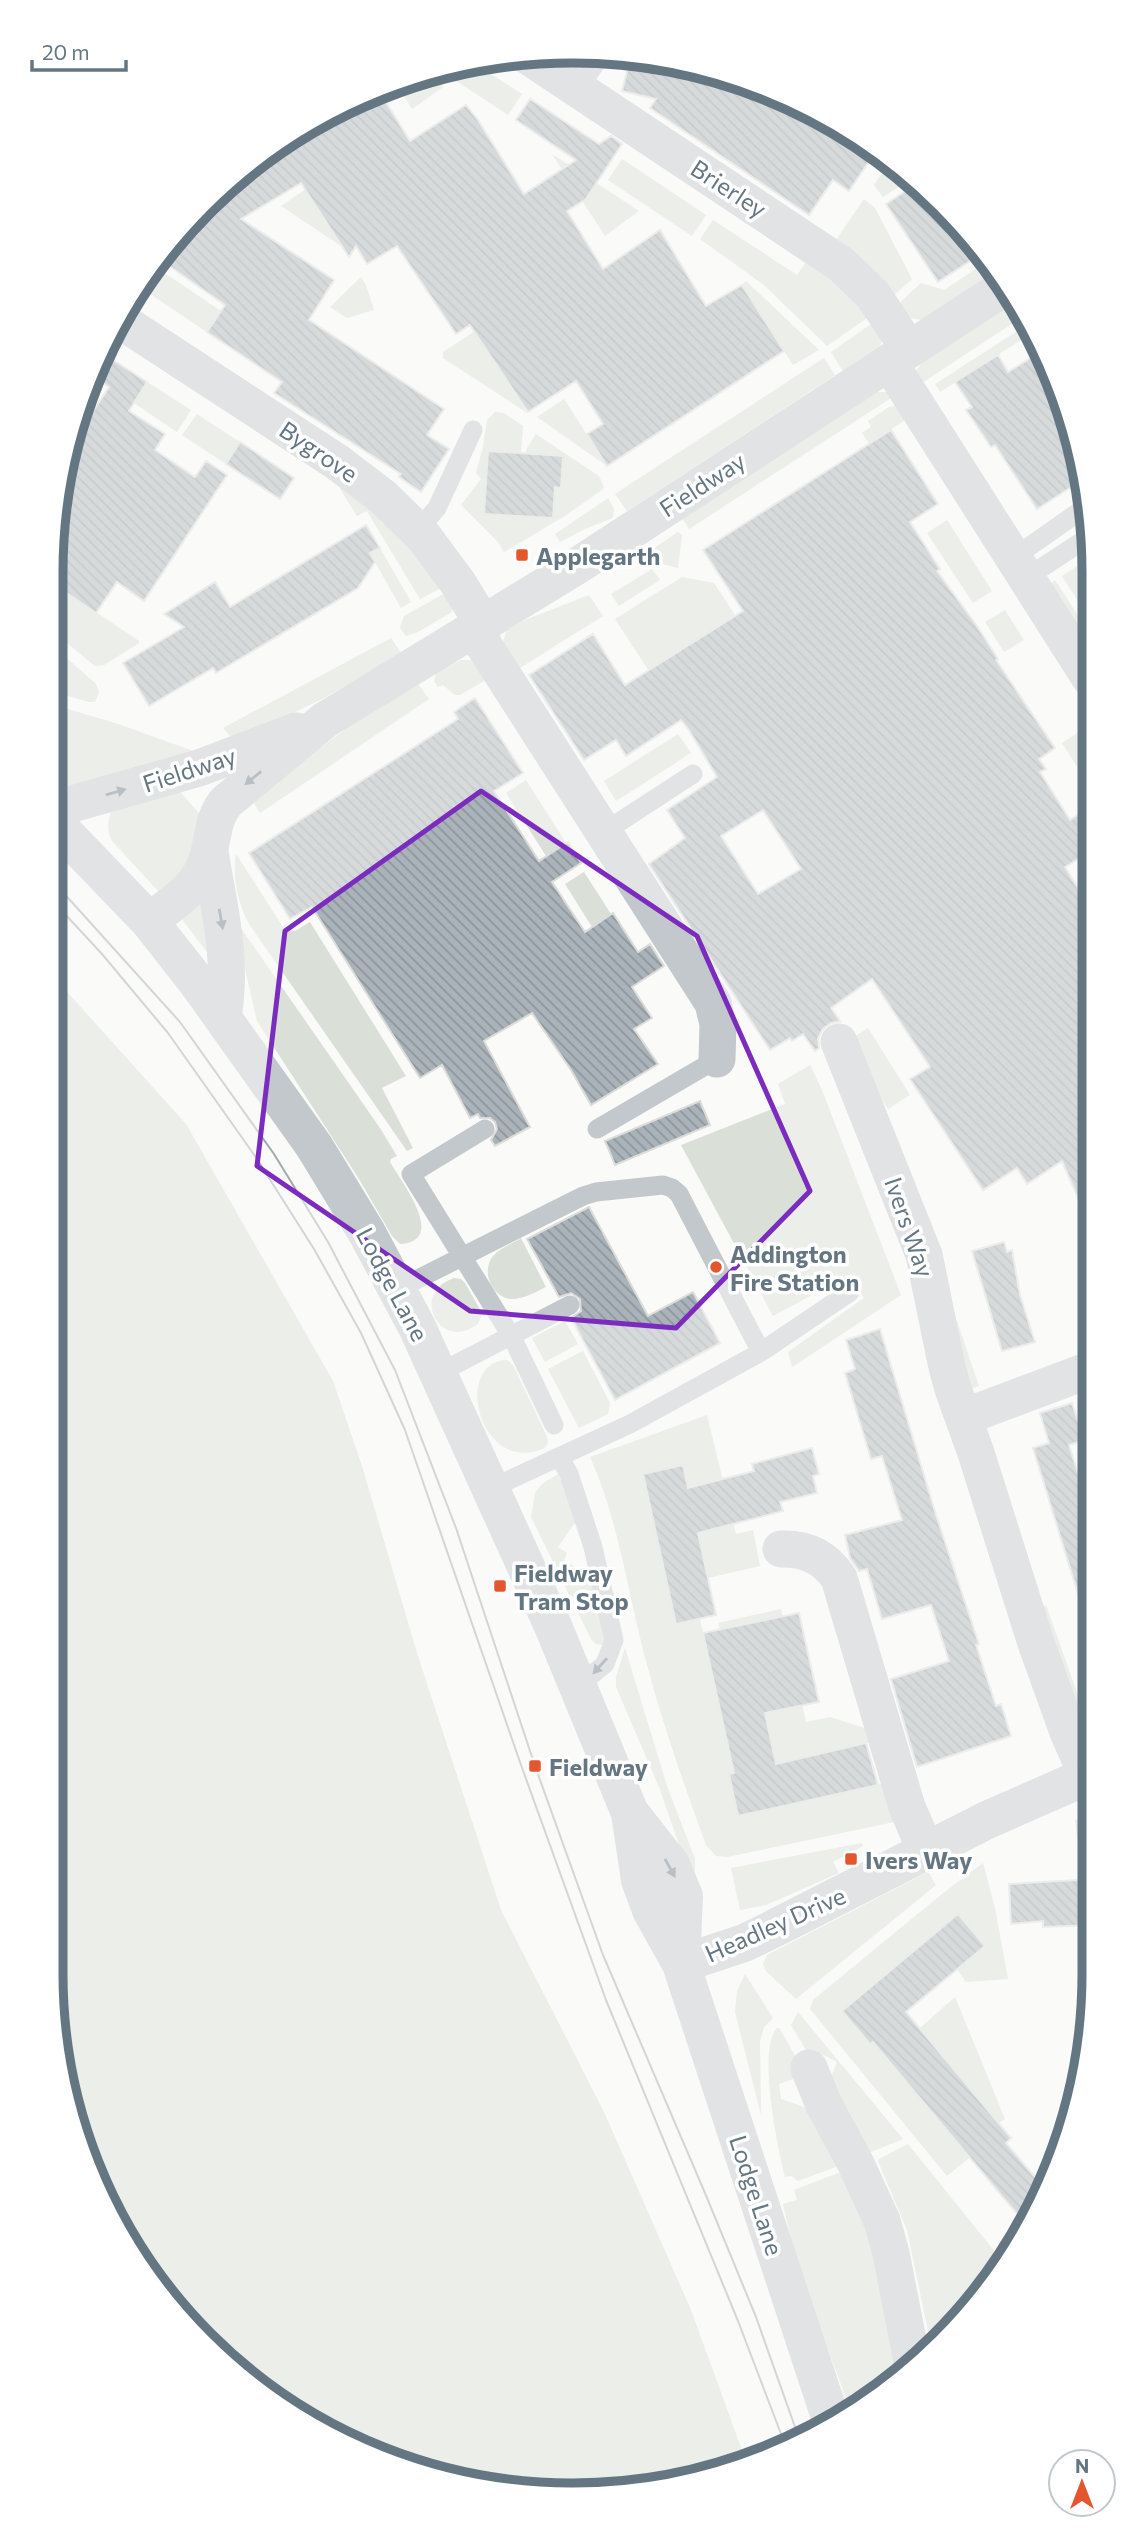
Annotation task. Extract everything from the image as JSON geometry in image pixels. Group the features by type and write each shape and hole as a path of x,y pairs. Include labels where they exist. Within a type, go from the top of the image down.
{"street":[{"name":"Brierley","path":"540,64 842,265 865,285 899,356"},
{"name":"Fieldway","path":"149,921 199,880 210,852 215,819 226,802 325,720 577,566 998,292"},
{"name":"Bygrove","path":"128,324 337,462 383,497 418,530 458,583 474,609 479,626"},
{"path":"899,356 1020,568 1082,665"},
{"path":"479,626 483,644 713,1003 718,1024 717,1059"},
{"name":"Fieldway","path":"63,807 199,768 325,720"},
{"name":"Lodge Lane","path":"63,831 149,921 223,1017 343,1190 398,1289 439,1373 578,1686 630,1813 671,1865 684,1896 681,1964 829,2414"},
{"name":"Fieldway","path":"210,852 228,964 223,1017"},
{"name":"Ivers Way","path":"839,1042 924,1255 947,1367 1036,1643 1068,1731 1082,1758"},
{"path":"964,1417 1082,1374"},
{"path":"781,1549 794,1549 816,1556 826,1562 839,1578 907,1807 926,1851"},
{"name":"Headley Drive","path":"681,1964 744,1943 987,1820 1082,1778"},
{"path":"809,2068 824,2105 856,2164 882,2221 911,2354"}],"lane":[{"path":"578,89 595,64"},
{"path":"418,530 438,508 473,430"},
{"path":"1020,568 1079,514"},
{"path":"1020,568 1081,540"},
{"path":"604,832 693,774"},
{"path":"597,1129 717,1059"},
{"path":"485,1129 411,1174 512,1337 554,1425"},
{"path":"398,1289 583,1196 596,1192 663,1185 678,1194 761,1352"},
{"path":"492,1488 630,1424 761,1352 849,1292"},
{"path":"439,1373 570,1305"},
{"path":"560,1458 569,1474 593,1547 614,1640 606,1664 578,1686"}],"highlighted area":[{"path":"481,791 697,936 810,1191 676,1328 470,1311 257,1166 285,931"}],"shaded area":[{"path":"486,71 522,94 508,115 451,78"},
{"path":"439,81 443,87 412,109 402,93"},
{"path":"552,154 639,211 605,236"},
{"path":"622,159 706,215 692,236 608,180"},
{"path":"885,169 903,184 883,197 874,185"},
{"path":"306,189 344,248 281,206"},
{"path":"864,199 875,208 912,279 890,299 836,240"},
{"path":"713,220 797,275 811,255 873,314 827,346 764,285 700,239"},
{"path":"980,266 988,278 922,320 905,317 896,306 921,283 944,290"},
{"path":"162,271 221,311 207,332 147,292"},
{"path":"361,277 374,310 347,318 330,307"},
{"path":"746,281 819,350 793,365 742,285"},
{"path":"1006,306 1016,321 919,385 916,371 923,361"},
{"path":"877,320 882,335 880,345 843,371 831,352"},
{"path":"475,331 527,413 443,358 443,352"},
{"path":"1016,332 1021,340 940,392 935,384"},
{"path":"824,358 835,375 627,511 615,494"},
{"path":"147,382 191,410 177,432 134,403"},
{"path":"876,392 886,392 894,396 689,529 682,518"},
{"path":"564,399 607,466 537,417"},
{"path":"901,404 910,417 869,443 862,433 871,427 868,421 889,407"},
{"path":"495,412 504,413 523,426 521,453 488,451 486,483 489,514 553,518 555,487 561,487 563,456 526,453 536,434 599,476 604,487 563,517 504,552 498,542 461,505 481,479 476,473 487,420"},
{"path":"197,414 240,442 226,464 182,435"},
{"path":"345,484 369,501 443,587 420,599 367,511 357,516 340,489"},
{"path":"608,498 614,509 613,518 560,542 555,534"},
{"path":"947,520 992,591 973,603 927,533"},
{"path":"678,532 682,535 678,568 642,556"},
{"path":"380,548 411,602 401,608 370,553"},
{"path":"1082,563 1082,607 1062,576"},
{"path":"652,569 660,580 619,606 611,594"},
{"path":"682,577 714,583 735,615 649,671 615,619"},
{"path":"1055,580 1082,622 1082,640 1047,586"},
{"path":"63,590 139,641 104,665 95,666 63,640"},
{"path":"447,592 452,602 452,612 406,636 400,628 404,616"},
{"path":"589,595 603,616 515,671 502,645 507,630 525,620"},
{"path":"1005,610 1024,640 1004,652 985,622"},
{"path":"391,638 402,654 322,699 235,741 223,728"},
{"path":"63,655 96,684 99,692 95,702 63,694"},
{"path":"461,660 472,660 489,678 460,695 455,695 443,685 438,687 434,681 436,673"},
{"path":"418,684 429,699 260,813 251,798 361,718"},
{"path":"63,708 199,753 71,786 63,784"},
{"path":"1082,730 1082,774 1062,743"},
{"path":"678,734 691,753 616,801 604,781"},
{"path":"526,780 566,843 546,856 506,793"},
{"path":"178,789 202,817 197,855 160,893 112,841 108,822 112,810"},
{"path":"236,854 285,930 295,931 310,922 406,1076 382,1088 413,1148 407,1151 249,924 237,890"},
{"path":"584,872 611,914 592,927 565,884"},
{"path":"202,897 216,964 181,918"},
{"path":"238,924 397,1156 390,1162 411,1196 421,1222 420,1233 414,1240 400,1244 392,1236 359,1179 257,1021 235,925"},
{"path":"63,987 186,1124 333,1381 362,1466 417,1653 501,1910 604,2112 691,2310 743,2453 672,2473 606,2482 539,2482 473,2473 441,2466 378,2444 318,2415 262,2378 212,2334 168,2284 131,2228 116,2199 90,2137 80,2105 67,2040 64,2007"},
{"path":"868,1028 910,1095 888,1109 846,1042"},
{"path":"810,1065 901,1295 792,1367 788,1352 864,1298 851,1274 773,1316 681,1145 785,1104 778,1084"},
{"path":"521,1238 546,1287 524,1297 510,1299 503,1297 493,1288 488,1269 496,1253"},
{"path":"454,1278 465,1283 482,1313 478,1324 460,1332 444,1328 432,1311 433,1297 438,1289"},
{"path":"565,1321 578,1344 545,1362 532,1338"},
{"path":"957,1321 979,1386 968,1390 952,1323"},
{"path":"583,1351 610,1403 608,1414 579,1428 548,1369"},
{"path":"507,1360 513,1365 547,1437 545,1448 522,1453 503,1447 489,1433 481,1416 477,1396 480,1379 490,1366"},
{"path":"707,1415 736,1534 753,1530 760,1566 708,1578 683,1466 643,1474 677,1624 700,1619 734,1773 729,1775 738,1815 891,1782 899,1821 727,1857 716,1856 706,1845 662,1716 607,1501 590,1457"},
{"path":"558,1474 579,1517 558,1547 567,1553 564,1560 575,1567 571,1574 580,1581 592,1566 607,1635 605,1644 597,1644 591,1639 531,1517 535,1493 542,1484"},
{"path":"1046,1605 1082,1707 1082,1727 1040,1608"},
{"path":"781,1609 806,1722 830,1717 874,1731 877,1741 776,1764 745,1624 720,1629 718,1623"},
{"path":"625,1648 667,1786 695,1859 695,1870 692,1874 689,1873 659,1787 616,1687 616,1677"},
{"path":"1082,1817 1082,1845 1078,1845 1075,1820"},
{"path":"862,1843 863,1846 833,1862 839,1873 766,1905 740,1910 731,1868"},
{"path":"983,1863 995,1908 1008,1979 966,1982 957,1969 958,1915 842,2012 869,2044 887,2029 974,2154 947,2176 810,2009 813,2000"},
{"path":"928,1872 936,1885 796,1999 766,1971 763,1964 767,1955"},
{"path":"745,1974 773,2018 764,2027 760,2041 761,2115 735,2012 737,1991"},
{"path":"955,1997 1005,2119 999,2123 920,2028"},
{"path":"798,2012 903,2139 866,2154 830,2081 837,2062 820,2053 816,2061 812,2060 791,2025"},
{"path":"777,2028 803,2069 796,2078 779,2084 781,2099 807,2108 844,2164 798,2181 791,2176 785,2177 771,2100 769,2056 771,2039"},
{"path":"908,2144 997,2255 977,2284 929,2337 907,2230 879,2159"},
{"path":"846,2170 858,2195 901,2363 848,2402 798,2270 783,2204 797,2200 794,2190"}],"building":[{"path":"628,66 704,80 736,90 798,116 870,160 849,191 833,180 809,215 650,108 656,99 622,91"},
{"path":"530,99 599,144 611,136 622,144 586,199 567,211 603,269 660,230 706,306 742,285 784,351 607,466 587,434 603,424 576,381 528,412 470,325 456,334 397,246 367,264 356,246 349,257 301,183 241,219 334,280 309,320 444,409 427,435 449,449 421,492 399,477 401,474 274,393 282,382 207,332 225,305 167,264 212,212 262,168 289,149 318,131 384,100 410,141 466,105 524,194 576,160 516,120"},
{"path":"908,189 933,212 974,258 938,282 886,204"},
{"path":"998,355 1008,372 1033,356 1055,409 1072,473 1074,485 1037,509 995,445 991,447 966,410 972,407 955,382"},
{"path":"111,358 147,382 129,411 165,434 155,450 195,477 206,461 227,475 144,601 117,582 96,613 63,590 64,539 67,506 80,441 86,422 109,387 101,382"},
{"path":"891,430 938,504 910,522 940,569 937,571 977,626 998,659 996,660 1055,748 1039,759 1046,769 1040,772 1070,820 1082,812 1082,857 1065,867 1082,894 1082,1207 1062,1161 1027,1184 1017,1168 983,1190 910,1079 930,1067 872,979 831,1008 840,1021 823,1029 818,1038 819,1048 815,1051 803,1034 770,1050 649,864 685,838 667,810 717,777 689,730 681,720 626,756 616,740 584,760 529,675 593,634 625,685 743,611 703,550","holes":["763,810 801,869 758,894 721,836"]},
{"path":"240,442 294,478 280,499 226,464"},
{"path":"488,451 563,456 561,488 555,487 553,518 484,514"},
{"path":"366,525 380,548 370,553 375,562 358,588 216,673 213,668 149,706 123,663 184,627 164,614 215,582 230,607"},
{"path":"475,698 523,773 494,791 539,861 568,842 581,863 552,882 585,932 613,913 638,952 650,944 664,966 632,987 652,1018 634,1029 658,1064 591,1105 532,1013 484,1041 530,1127 495,1146 491,1140 497,1129 495,1122 490,1118 480,1118 478,1114 470,1118 442,1065 420,1078 312,907 290,919 249,853 458,719 454,712"},
{"path":"700,1101 710,1125 615,1165 605,1141"},
{"path":"589,1207 648,1316 693,1292 720,1343 615,1400 571,1318 581,1311 580,1299 571,1293 559,1297 527,1239"},
{"path":"1004,1242 1007,1252 1012,1250 1020,1295 1035,1342 1002,1351 972,1251"},
{"path":"880,1329 936,1515 979,1644 976,1645 996,1706 1001,1704 1011,1736 917,1767 891,1679 949,1661 931,1605 882,1619 867,1569 859,1571 850,1558 845,1535 902,1520 882,1456 871,1459 845,1373 855,1369 846,1340"},
{"path":"1072,1403 1082,1434 1082,1441 1069,1445 1082,1486 1082,1607 1033,1448 1049,1443 1040,1413"},
{"path":"812,1448 819,1474 813,1476 817,1493 780,1502 783,1511 698,1533 716,1615 676,1624 643,1474 683,1465 688,1488 754,1471 752,1464"},
{"path":"799,1613 819,1702 765,1713 776,1764 866,1743 878,1785 738,1816 729,1774 734,1773 703,1633"},
{"path":"1082,1880 1082,1925 1043,1927 1043,1921 1011,1924 1009,1884"},
{"path":"958,1914 985,1946 906,2012 1011,2138 1006,2143 1038,2180 1020,2217 873,2042 870,2044 842,2011"}],"tram line":[{"path":"63,892 180,1022 274,1154 328,1242 395,1370 456,1528 535,1766 603,1955 756,2317 796,2431"},
{"path":"63,912 168,1033 255,1156 314,1249 361,1333 405,1430 606,2000 738,2321 782,2437"}],"place":[{"name":"Applegarth","path":"522,555"},
{"name":"Addington Fire Station","path":"716,1267"},
{"name":"Fieldway Tram Stop","path":"500,1586"},
{"name":"Fieldway","path":"535,1766"},
{"name":"Ivers Way","path":"851,1859"}]}
